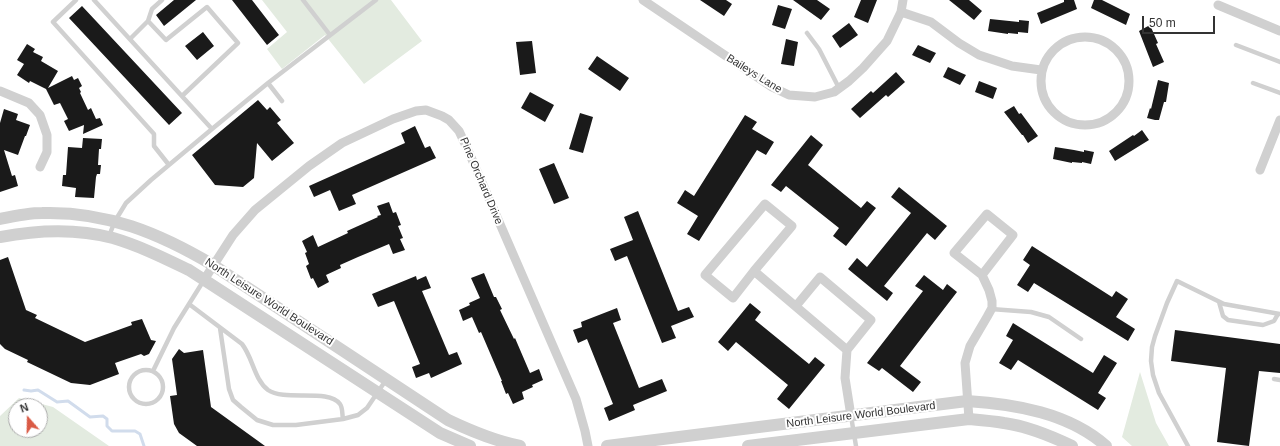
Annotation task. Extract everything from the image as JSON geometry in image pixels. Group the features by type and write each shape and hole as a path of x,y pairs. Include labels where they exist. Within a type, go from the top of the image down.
{"street":[{"name":"Baileys Lane","path":"643,0 772,87 789,95 815,97 834,92 863,68 887,41 901,12 903,0"},
{"path":"1218,5 1280,31"},
{"path":"901,12 931,22 959,43 979,55 1012,66 1041,70"},
{"path":"1082,36 1092,37 1106,42 1121,54 1128,67 1130,82 1127,96 1121,109 1104,122 1083,126 1063,120 1051,110 1043,96 1040,80 1041,70 1051,51 1066,41 1082,36"},
{"path":"0,90 29,103 40,115 47,135 47,152 40,167"},
{"name":"Pine Orchard Drive","path":"204,280 233,235 255,210 309,166 342,143 393,119 416,111 426,110 442,116 449,120 459,131 464,142 576,399 588,446"},
{"path":"1260,170 1280,120"},
{"path":"764,204 792,226 754,271 733,298 705,275 764,204"},
{"name":"North Leisure World Boulevard","path":"0,219 35,214 82,214 115,221 138,228 170,241 213,265 448,420 500,442 520,446"},
{"path":"969,419 965,364 970,346 991,309 992,301 982,275 954,253 987,214 1013,235 982,275"},
{"name":"North Leisure World Boulevard","path":"0,237 26,233 58,231 78,232 108,237 151,252 189,270 440,433 470,446"},
{"path":"754,271 847,350"},
{"path":"796,306 820,277 871,320 847,350 845,378 851,416"},
{"name":"North Leisure World Boulevard","path":"607,446 968,401 987,402 1024,408 1043,413 1063,420 1084,431 1106,446"},
{"name":"North Leisure World Boulevard","path":"748,446 969,419 1004,423 1022,427 1057,439 1072,446"}],"lane":[{"path":"76,0 53,22 154,134 154,146 169,166"},
{"path":"94,0 212,129"},
{"path":"130,40 148,22 152,9 162,0"},
{"path":"303,0 330,35"},
{"path":"108,237 115,221 126,203 268,83 376,0"},
{"path":"148,22 166,40 207,7 238,43 182,96"},
{"path":"807,33 819,49 839,88"},
{"path":"1236,45 1280,62"},
{"path":"268,83 282,100"},
{"path":"1253,83 1280,93"},
{"path":"153,371 174,328 204,280"},
{"path":"1188,446 1159,393 1153,375 1151,361 1152,347 1167,303 1177,281 1219,302 1241,308 1279,314 1274,321 1264,325 1228,320 1223,316 1219,302"},
{"path":"189,304 246,349 254,370 267,389 273,393 292,396 312,396 335,399 341,407 342,419"},
{"path":"991,309 1031,312 1049,317 1081,339"},
{"path":"220,328 229,389 233,400 257,420 273,425 296,426 358,415 367,408 387,379"},
{"path":"141,370 153,371 163,383 162,394 154,402 149,404 139,402 130,394 129,382 136,373 141,370"},
{"path":"1274,380 1280,380"},
{"path":"851,416 856,446"}],"shaded area":[{"path":"262,0 391,0 422,41 364,84 325,35 282,69 267,49 287,32"},
{"path":"1140,372 1156,423 1169,446 1132,446 1122,437"},
{"path":"48,406 53,407 109,446 0,446 0,416 8,408 8,438 48,438"}],"building":[{"path":"174,0 196,0 164,26 156,15"},
{"path":"232,0 252,0 279,35 267,45"},
{"path":"700,0 726,0 732,4 724,16"},
{"path":"793,0 817,0 830,9 821,20"},
{"path":"861,0 877,0 868,23 854,17"},
{"path":"949,0 969,0 982,11 974,20"},
{"path":"1064,0 1074,0 1077,9 1041,24 1037,13 1064,2"},
{"path":"1094,0 1102,0 1130,14 1126,25 1091,8"},
{"path":"778,5 792,9 785,29 772,25"},
{"path":"82,6 182,113 169,125 69,18"},
{"path":"990,19 1019,22 1019,20 1029,21 1028,33 1018,32 1018,34 1008,34 988,31"},
{"path":"849,23 858,35 840,48 832,36"},
{"path":"1150,25 1164,62 1153,67 1139,31"},
{"path":"203,32 214,46 197,60 185,46"},
{"path":"786,39 798,42 794,66 781,64"},
{"path":"532,41 536,73 520,75 516,42"},
{"path":"27,44 35,49 33,52 43,57 41,61 58,71 48,88 72,76 74,80 78,78 82,86 79,88 80,93 88,110 91,108 96,119 100,118 103,125 83,134 84,125 69,131 64,121 68,119 60,103 54,105 46,89 30,81 29,83 17,75 24,64 17,60"},
{"path":"918,45 936,53 930,63 912,55"},
{"path":"597,56 629,78 620,91 588,69"},
{"path":"948,67 966,75 960,85 943,77"},
{"path":"896,72 905,82 888,97 886,95 860,118 851,109 871,91 873,93"},
{"path":"1158,80 1169,83 1166,102 1164,102 1159,120 1155,120 1147,118 1150,108 1151,109"},
{"path":"979,81 997,88 993,99 975,92"},
{"path":"530,92 554,105 545,122 521,108"},
{"path":"258,100 267,110 270,107 281,120 277,123 294,143 272,161 257,143 254,178 243,187 215,185 192,155"},
{"path":"1014,106 1038,136 1028,143 1004,112"},
{"path":"4,109 18,114 16,120 30,125 18,155 4,150 12,176 15,175 18,186 0,192 0,123"},
{"path":"580,113 593,117 583,153 569,149"},
{"path":"745,115 757,122 752,129 774,142 766,155 757,150 699,241 687,234 698,216 677,203 685,190 694,196"},
{"path":"415,126 425,148 430,146 436,158 352,195 356,204 339,211 330,190 314,197 309,186 405,143 401,133"},
{"path":"1142,130 1149,140 1115,161 1109,151"},
{"path":"811,135 823,145 808,165 861,208 867,201 876,208 846,246 833,236 839,228 786,186 781,192 771,185"},
{"path":"83,138 102,139 101,149 99,149 98,165 101,165 100,174 97,174 96,177 94,198 75,197 76,188 62,186 63,175 66,175 68,147 82,148"},
{"path":"1055,147 1084,152 1084,150 1094,152 1091,164 1082,162 1072,163 1053,159"},
{"path":"554,163 569,198 554,204 539,169"},
{"path":"899,187 947,226 935,240 927,233 884,286 893,293 887,301 848,269 857,258 867,267 911,213 891,197"},
{"path":"389,202 393,213 396,212 401,225 398,226 403,238 400,239 405,250 393,254 389,244 358,257 340,265 341,268 326,275 329,282 318,288 313,278 311,279 306,266 309,264 305,253 307,252 302,241 313,235 318,247 348,233 347,231 378,217 377,216 381,215 377,206"},
{"path":"638,211 678,311 689,307 694,317 671,326 676,338 662,343 627,256 615,261 610,249 633,240 624,217"},
{"path":"1032,246 1112,297 1116,291 1128,299 1116,317 1135,329 1128,341 1034,283 1028,292 1017,285 1030,265 1023,260"},
{"path":"8,257 26,310 37,315 35,318 85,342 132,325 131,322 142,319 151,340 156,341 149,354 144,356 141,354 115,363 119,374 90,385 71,383 27,362 28,360 5,349 0,344 0,260"},
{"path":"484,273 494,297 496,297 502,309 500,310 514,339 515,338 530,373 539,369 543,380 522,392 524,399 513,404 508,393 506,394 481,332 479,333 472,317 463,321 459,310 480,298 471,278"},
{"path":"924,275 943,290 947,284 957,292 900,366 921,382 913,392 882,368 879,371 867,363 923,291 915,286"},
{"path":"416,276 417,280 426,276 431,288 422,291 449,355 457,352 462,364 431,378 429,373 416,378 412,367 420,364 394,301 378,307 372,294"},
{"path":"750,303 761,312 755,320 809,364 815,357 825,365 789,409 777,399 788,385 736,342 728,351 718,342"},
{"path":"617,308 621,320 613,323 639,388 662,379 667,391 633,405 635,410 609,421 604,408 613,404 587,339 578,343 573,330 582,327 581,322"},
{"path":"1013,323 1093,373 1104,355 1117,363 1098,393 1106,398 1098,410 1018,360 1011,370 999,363 1013,340 1006,336"},
{"path":"1175,330 1280,344 1280,373 1259,371 1249,446 1217,442 1226,368 1171,361"},
{"path":"179,349 184,353 203,350 211,407 265,446 197,446 179,433 174,424 170,396 177,395 172,359"}],"waterway":[{"path":"24,390 38,390 57,402 68,401 90,417 103,416 107,419 107,426 112,431 135,431 140,434 144,446"}]}
